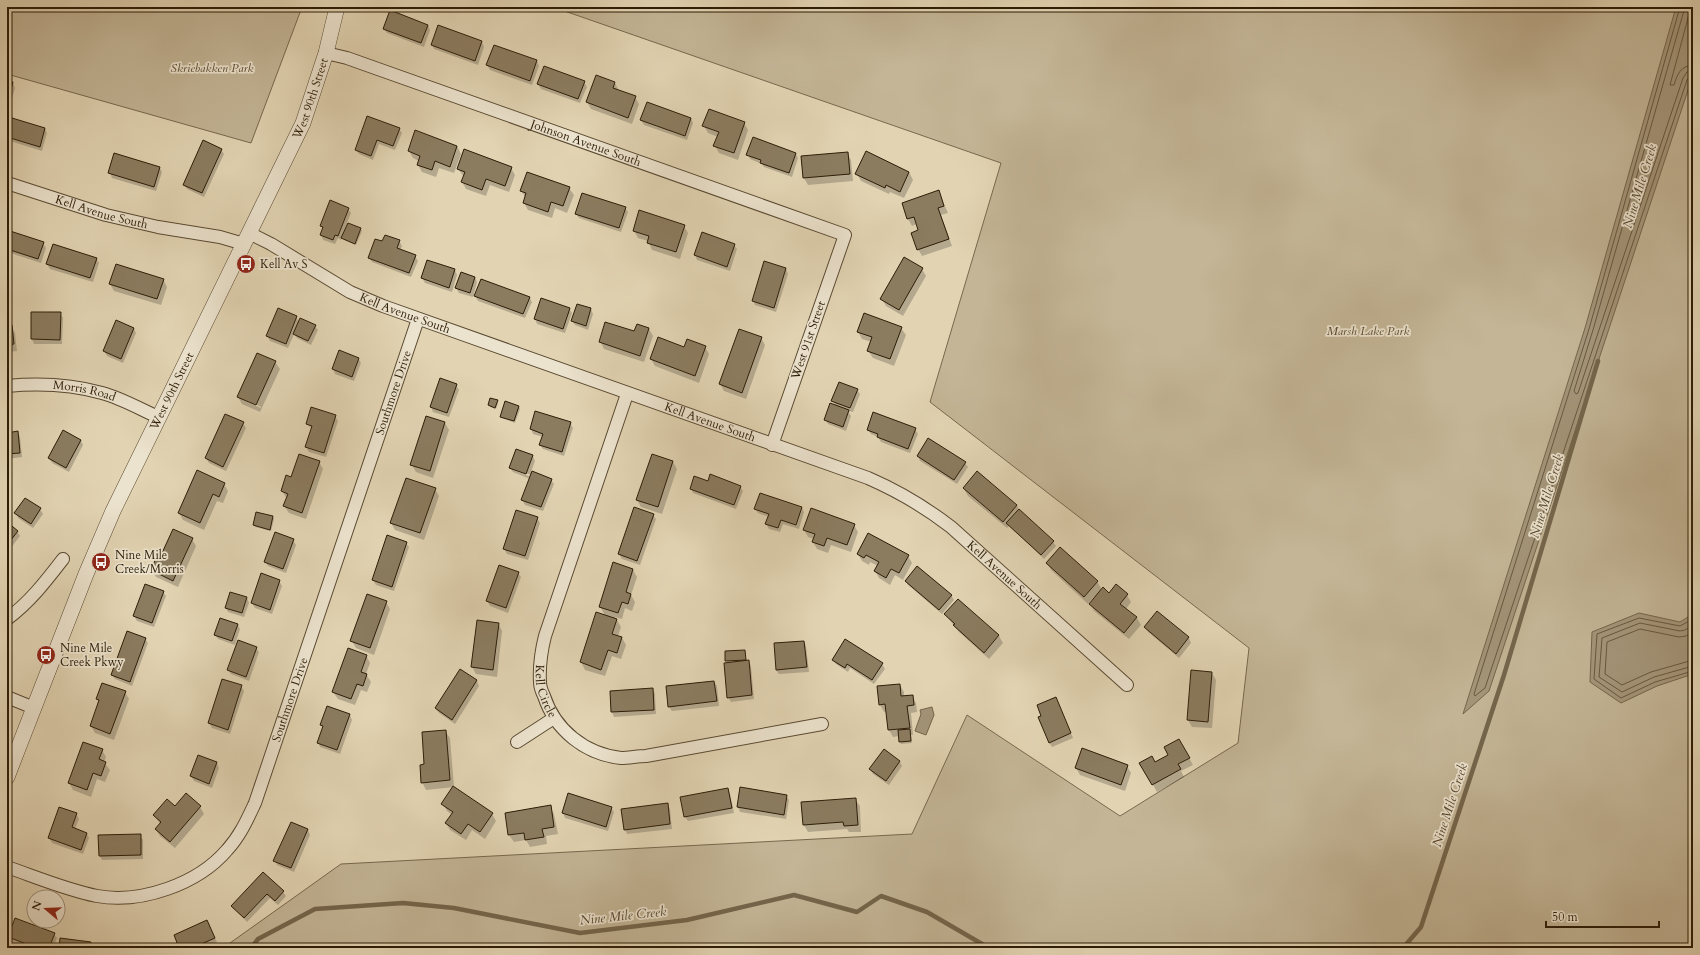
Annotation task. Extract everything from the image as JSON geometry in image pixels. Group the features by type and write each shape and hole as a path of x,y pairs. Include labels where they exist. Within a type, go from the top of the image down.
{"street":[{"name":"West 90th Street","path":"7,777 104,532 158,417 303,122 326,53 337,7"},
{"name":"Johnson Avenue South","path":"326,53 347,58 845,235"},
{"name":"Kell Avenue South","path":"7,183 106,215 158,227 220,236 246,238 270,244 350,292 383,306 627,394 868,478 898,491 951,527 1127,685"},
{"name":"West 91st Street","path":"772,445 845,235"},
{"name":"Southmore Drive","path":"7,867 98,896 126,897 154,894 181,884 205,870 226,851 240,834 258,796 418,319"},
{"name":"Morris Road","path":"7,386 34,384 69,386 103,393 158,417"},
{"name":"Kell Circle","path":"627,394 545,636 540,660 540,684 547,706 554,718 559,726 577,742 599,753 622,758 646,756 822,724"},
{"path":"7,619 20,609 41,587 63,559"},
{"path":"7,697 34,708"},
{"path":"517,742 554,718"}],"green space":[{"name":"Skriebakken Park","path":"7,7 302,7 251,143 7,74"},
{"name":"Marsh Lake Park","path":"553,7 1693,7 1693,948 223,948 341,864 912,834 967,715 1120,816 1238,743 1249,648 930,402 1001,163"}],"water":[{"path":"1676,7 1693,7 1693,75 1489,691 1463,714 1585,328"},
{"path":"1639,613 1680,622 1693,614 1693,674 1657,686 1621,703 1590,682 1592,632"},
{"path":"932,707 934,715 926,735 915,731 921,714 920,710"}],"building":[{"path":"390,10 428,25 421,43 383,29"},
{"path":"438,25 482,41 475,61 431,45"},
{"path":"494,45 537,60 530,81 486,65"},
{"path":"544,66 585,81 578,99 537,84"},
{"path":"596,75 615,82 613,88 636,96 628,118 586,102"},
{"path":"7,80 13,82 7,103"},
{"path":"647,102 691,118 685,136 640,120"},
{"path":"709,109 745,122 734,153 713,146 719,132 702,126"},
{"path":"367,116 400,128 393,146 377,140 371,156 355,150"},
{"path":"12,118 45,128 40,147 7,137"},
{"path":"415,130 457,146 450,167 435,161 432,170 417,165 420,156 408,151"},
{"path":"753,137 796,153 789,173 760,163 761,160 746,155"},
{"path":"203,140 222,149 202,193 183,185"},
{"path":"464,149 512,167 505,186 486,179 482,190 461,182 465,172 457,169"},
{"path":"866,151 909,172 900,192 886,185 885,188 855,174"},
{"path":"848,152 850,174 803,178 801,156"},
{"path":"114,153 160,167 154,187 108,173"},
{"path":"527,172 570,187 563,206 551,202 548,212 523,203 526,193 520,191"},
{"path":"939,190 944,206 938,208 949,239 917,250 911,233 918,230 914,217 907,219 902,203"},
{"path":"582,193 626,207 619,228 575,214"},
{"path":"330,200 349,208 338,236 335,235 333,240 320,235 323,227 320,226"},
{"path":"639,210 685,225 676,252 647,243 649,236 633,231"},
{"path":"348,223 361,228 355,244 341,238"},
{"path":"7,230 44,242 38,259 7,249"},
{"path":"702,232 735,244 727,267 694,255"},
{"path":"385,235 400,240 397,248 416,255 409,273 368,258 375,239 382,241"},
{"path":"53,244 97,258 90,278 46,264"},
{"path":"904,257 923,268 899,310 880,299"},
{"path":"427,260 455,269 449,288 421,278"},
{"path":"764,261 786,268 774,308 752,301"},
{"path":"116,264 164,279 157,299 109,284"},
{"path":"461,272 475,277 470,293 455,288"},
{"path":"481,279 530,297 523,314 474,296"},
{"path":"541,298 570,308 563,329 534,319"},
{"path":"577,304 591,308 586,326 571,321"},
{"path":"278,308 297,316 286,344 266,336"},
{"path":"31,312 61,312 60,340 31,339"},
{"path":"864,313 902,327 890,359 867,351 872,337 857,332"},
{"path":"300,318 316,325 308,341 293,334"},
{"path":"116,320 134,328 121,359 103,351"},
{"path":"605,322 634,331 637,324 649,328 640,356 599,342"},
{"path":"7,325 12,325 14,344 7,345"},
{"path":"739,329 762,337 742,393 719,384"},
{"path":"658,337 684,347 687,339 706,346 695,376 650,359"},
{"path":"339,350 359,358 352,377 332,369"},
{"path":"257,353 276,361 256,405 237,397"},
{"path":"440,378 457,384 447,413 430,407"},
{"path":"839,382 858,389 850,408 831,401"},
{"path":"490,398 498,400 495,408 488,405"},
{"path":"505,401 519,406 514,421 500,417"},
{"path":"830,403 849,410 843,427 824,420"},
{"path":"311,407 336,415 324,453 305,447 312,426 306,424"},
{"path":"535,411 571,422 562,452 539,445 543,434 530,429"},
{"path":"873,412 916,428 908,449 877,437 878,434 867,430"},
{"path":"225,414 244,422 223,467 205,458"},
{"path":"426,416 445,422 430,471 410,465"},
{"path":"63,430 81,440 66,468 48,458"},
{"path":"18,431 20,453 7,454 7,433"},
{"path":"928,438 966,462 954,480 917,456"},
{"path":"516,449 533,455 526,474 509,468"},
{"path":"299,454 320,461 302,513 283,506 288,494 281,491 286,475 291,477"},
{"path":"652,454 673,461 658,507 636,500"},
{"path":"197,470 225,483 219,497 213,494 200,523 178,513"},
{"path":"532,471 552,479 541,507 521,500"},
{"path":"977,471 1017,505 1003,522 963,488"},
{"path":"710,474 741,486 734,505 690,489 694,476 708,481"},
{"path":"406,478 436,488 420,533 390,523"},
{"path":"760,493 802,507 796,525 781,520 778,528 765,524 769,514 754,509"},
{"path":"25,498 41,508 31,524 14,513"},
{"path":"634,507 654,514 637,561 618,554"},
{"path":"811,508 855,524 847,545 827,538 824,546 812,542 815,534 803,530"},
{"path":"1019,509 1054,541 1041,555 1006,523"},
{"path":"516,510 538,517 525,556 503,549"},
{"path":"256,512 273,516 270,530 253,525"},
{"path":"7,522 18,531 7,545"},
{"path":"173,529 193,538 173,581 151,570 159,551 162,553"},
{"path":"275,532 294,539 283,569 264,562"},
{"path":"868,533 909,555 899,573 891,569 886,578 874,571 879,562 866,555 864,558 857,554"},
{"path":"387,535 407,542 392,587 372,580"},
{"path":"1060,547 1098,581 1084,597 1046,563"},
{"path":"613,562 633,569 626,592 631,594 628,604 622,602 618,613 599,607"},
{"path":"499,565 519,572 506,608 486,601"},
{"path":"917,566 952,595 939,610 905,581"},
{"path":"261,573 280,580 270,610 251,603"},
{"path":"145,584 164,591 152,623 133,616"},
{"path":"1116,584 1128,594 1120,604 1137,617 1124,633 1089,604 1103,587 1109,593"},
{"path":"230,592 247,597 242,613 225,608"},
{"path":"367,594 387,601 370,648 350,641"},
{"path":"958,599 999,635 984,653 953,625 955,624 944,614"},
{"path":"1157,611 1189,637 1176,654 1144,627"},
{"path":"596,612 617,619 612,634 622,637 617,653 608,650 601,670 580,662"},
{"path":"220,618 238,624 232,641 214,635"},
{"path":"477,620 499,623 493,670 471,667"},
{"path":"127,631 146,638 130,682 111,675"},
{"path":"845,639 883,663 872,680 847,664 845,668 832,660"},
{"path":"238,640 257,647 246,677 227,670"},
{"path":"804,641 807,667 776,670 774,643"},
{"path":"348,648 367,655 361,672 367,674 363,686 357,684 351,699 332,692"},
{"path":"745,650 746,660 725,661 725,651"},
{"path":"749,660 752,695 727,698 724,663"},
{"path":"460,669 477,680 452,720 435,708"},
{"path":"1191,670 1212,672 1208,722 1187,720"},
{"path":"222,679 242,685 228,730 208,723"},
{"path":"714,681 717,701 668,707 666,686"},
{"path":"102,683 126,691 110,734 90,726 99,700 96,699"},
{"path":"900,684 901,696 913,695 914,705 907,706 910,728 888,730 885,704 879,705 877,686"},
{"path":"653,688 654,710 611,712 610,691"},
{"path":"1056,697 1071,733 1049,743 1038,717 1041,716 1037,705"},
{"path":"327,706 350,714 337,750 317,743 323,726 320,725"},
{"path":"910,729 911,741 899,742 898,730"},
{"path":"446,730 450,780 421,783 420,765 424,764 422,732"},
{"path":"1179,739 1190,758 1178,764 1181,769 1152,785 1139,763 1152,756 1155,762 1168,755 1164,747"},
{"path":"83,742 103,749 99,759 106,762 101,776 93,773 87,790 68,783"},
{"path":"1082,748 1128,765 1121,785 1075,768"},
{"path":"884,749 900,761 886,781 869,769"},
{"path":"198,755 217,762 209,784 190,776"},
{"path":"453,786 493,813 480,832 468,824 461,834 445,823 453,812 441,804"},
{"path":"740,787 787,795 784,815 737,807"},
{"path":"728,788 732,808 684,817 680,797"},
{"path":"186,793 201,806 170,842 155,829 161,822 153,815 167,799 175,806"},
{"path":"568,793 612,807 606,827 562,813"},
{"path":"856,798 858,825 844,826 843,822 803,825 801,802"},
{"path":"668,803 670,824 624,830 621,809"},
{"path":"551,805 554,827 542,829 544,837 525,840 524,833 508,835 505,813"},
{"path":"59,807 77,813 72,827 87,833 81,850 48,838"},
{"path":"291,822 308,829 291,868 273,861"},
{"path":"141,834 141,855 99,856 98,835"},
{"path":"263,872 284,891 275,901 267,894 244,918 231,906"},
{"path":"15,918 26,922 26,929 44,929 55,933 49,948 37,948 8,937"},
{"path":"207,920 215,938 192,948 179,948 174,935"},
{"path":"60,938 91,942 90,948 59,948"}],"waterway":[{"name":"Nine Mile Creek","path":"1403,948 1421,927 1504,675 1598,361"},
{"name":"Nine Mile Creek","path":"251,948 258,939 315,909 403,903 454,908 580,933 687,920 794,895 857,912 881,896 927,912 989,948"}],"place":[{"name":"Kell Av S","path":"246,264"},
{"name":"Nine Mile Creek/Morris","path":"101,562"},
{"name":"Nine Mile Creek Pkwy","path":"46,655"}]}
